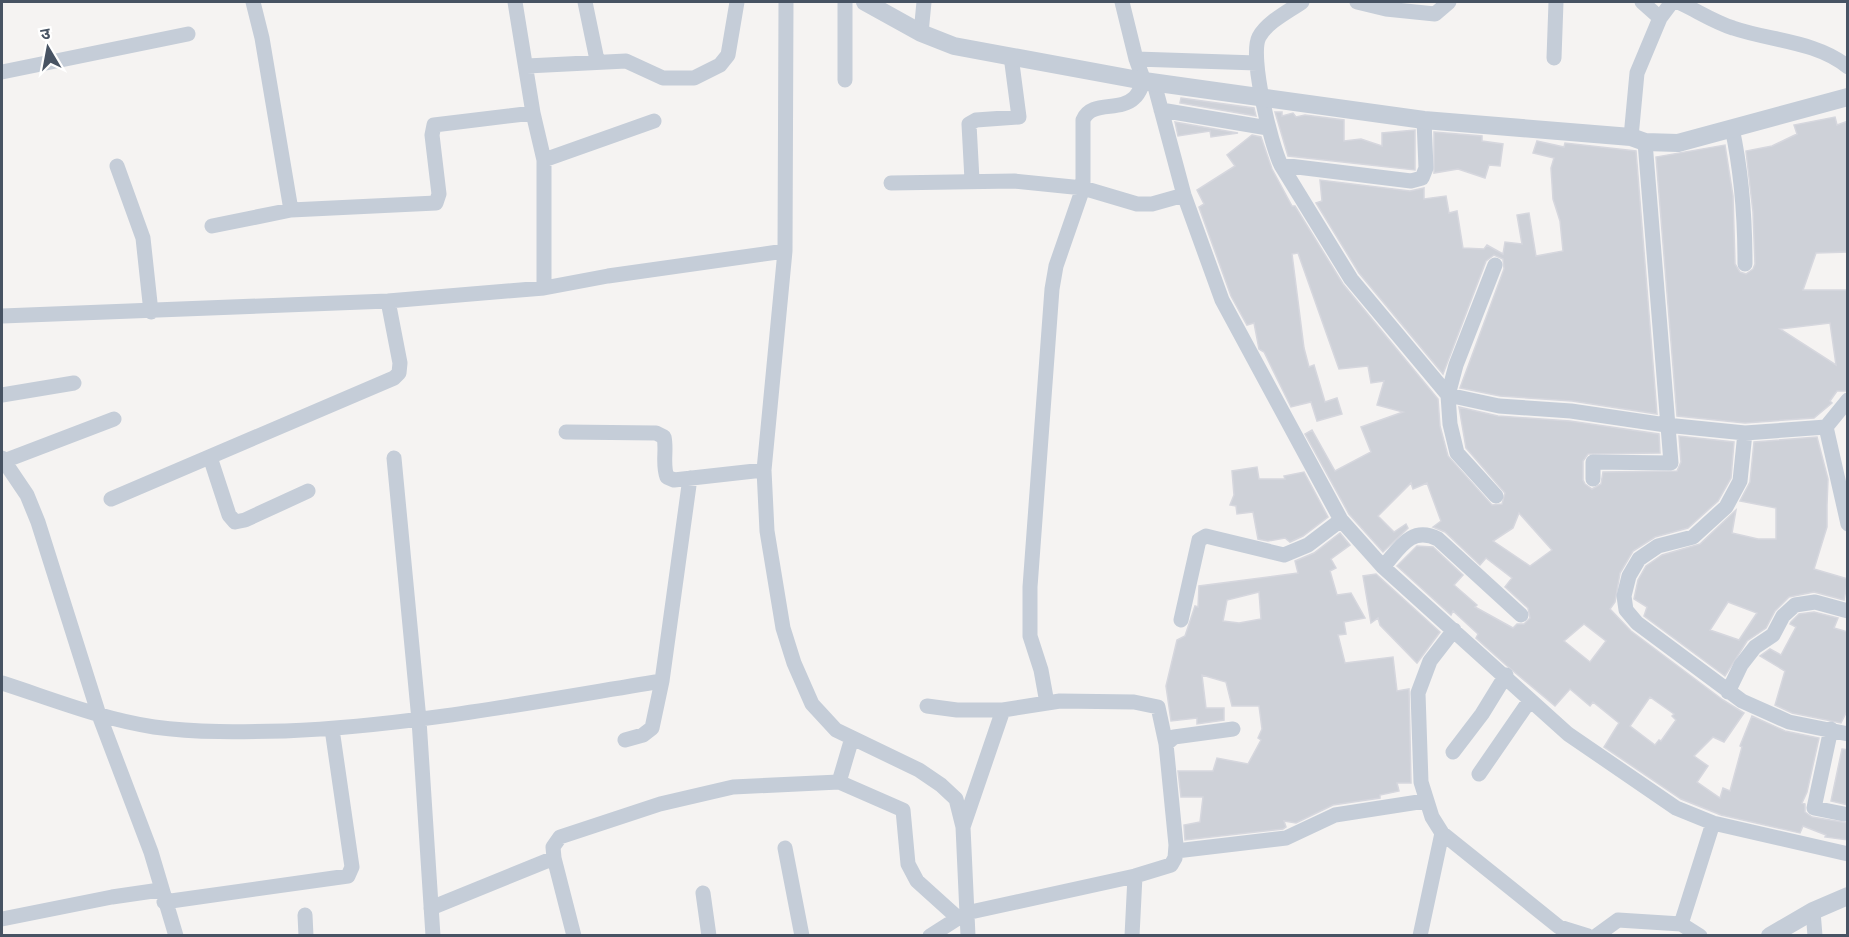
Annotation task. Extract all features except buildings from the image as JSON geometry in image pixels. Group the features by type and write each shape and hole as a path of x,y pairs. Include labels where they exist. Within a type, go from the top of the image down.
{"street":[{"path":"253,2 262,39 291,210"},
{"path":"515,2 533,113 544,160 544,288"},
{"path":"585,2 597,60"},
{"path":"527,66 626,60 663,78 694,78 720,65 728,55 737,2"},
{"path":"786,2 785,251 764,470 769,542 783,628 794,663 812,704 836,730 919,770 956,799 963,827 962,916 968,936"},
{"path":"845,2 845,80"},
{"path":"865,2 921,33 954,46 1149,82 1264,100 1424,120 1678,143 1848,97"},
{"path":"921,33 924,2"},
{"path":"1122,2 1136,59 1161,110 1184,195 1222,300 1341,519 1383,567 1506,675 1530,700 1568,734 1626,776 1676,808 1713,823 1848,854"},
{"path":"1302,2 1266,28 1259,38 1257,63 1268,128 1281,165 1351,279 1448,395 1499,406 1571,411 1666,425 1745,433 1826,427 1848,400"},
{"path":"1357,2 1386,9 1436,14 1449,2"},
{"path":"1554,58 1557,2"},
{"path":"1642,2 1660,18"},
{"path":"1593,479 1593,462 1671,463 1638,140 1636,73 1660,18 1672,2"},
{"path":"1678,2 1731,27 1810,46 1836,58 1848,67"},
{"path":"2,72 188,34"},
{"path":"972,180 969,124 976,120 1019,117 1011,56"},
{"path":"1136,59 1257,63"},
{"path":"1047,703 1041,670 1029,636 1030,587 1052,289 1056,266 1083,188 1083,120 1086,113 1094,108 1129,103 1149,82"},
{"path":"1161,110 1268,128"},
{"path":"212,226 291,210 436,203 439,194 432,135 434,125 533,113"},
{"path":"1281,165 1411,180 1422,178 1426,168 1424,120"},
{"path":"544,160 654,121"},
{"path":"1732,128 1745,205 1745,264"},
{"path":"117,166 143,238 151,312"},
{"path":"891,183 1014,181 1083,188 1137,204 1152,204 1184,195"},
{"path":"2,316 388,301 544,288 608,276 785,251"},
{"path":"1495,265 1456,365 1448,395 1450,424 1457,453 1496,496"},
{"path":"111,499 394,378 399,373 400,363 388,301"},
{"path":"2,395 74,383"},
{"path":"114,419 3,459 27,495 38,522 99,715 151,852 171,934"},
{"path":"1826,427 1848,524"},
{"path":"566,432 656,433 664,437 666,447 663,469 667,477 674,480 764,470"},
{"path":"1745,433 1740,481 1726,507 1694,537 1658,546 1639,559 1629,576 1624,596 1626,610 1637,623 1742,701 1789,722 1848,734"},
{"path":"210,457 230,515 235,522 245,520 308,491"},
{"path":"394,458 419,720 433,936"},
{"path":"625,740 643,735 652,728 662,681 690,478"},
{"path":"1181,620 1200,540 1206,536 1284,555 1308,545 1341,519"},
{"path":"1383,567 1408,540 1419,533 1428,533 1438,538 1521,615"},
{"path":"1728,692 1741,665 1755,647 1773,634 1783,616 1796,605 1815,602 1848,611"},
{"path":"1454,630 1430,661 1418,693 1421,782 1425,801 1442,833 1559,927 1588,936"},
{"path":"1453,752 1482,714 1506,675"},
{"path":"2,683 99,715 197,732 332,729 419,720 662,681"},
{"path":"927,706 957,710 1004,710 1060,700 1134,702 1158,707 1166,744 1176,851 1171,866 962,916 930,936"},
{"path":"1479,774 1530,700"},
{"path":"963,827 1004,710"},
{"path":"2,919 112,897 162,896 348,876 352,867 332,729"},
{"path":"1166,744 1174,737 1233,729"},
{"path":"1831,729 1814,808 1844,814"},
{"path":"839,782 852,738"},
{"path":"574,936 554,858 553,846 560,837 660,804 733,788 839,782 903,810 908,864 917,881 962,916"},
{"path":"1176,851 1286,837 1335,815 1425,801"},
{"path":"1681,924 1713,823"},
{"path":"1420,936 1442,833"},
{"path":"785,848 802,936"},
{"path":"431,908 554,858"},
{"path":"1132,936 1135,876"},
{"path":"703,893 709,936"},
{"path":"1770,936 1813,910 1848,896"},
{"path":"1813,910 1815,936"},
{"path":"305,915 306,936"},
{"path":"1596,936 1618,920 1681,924 1700,936"}]}
